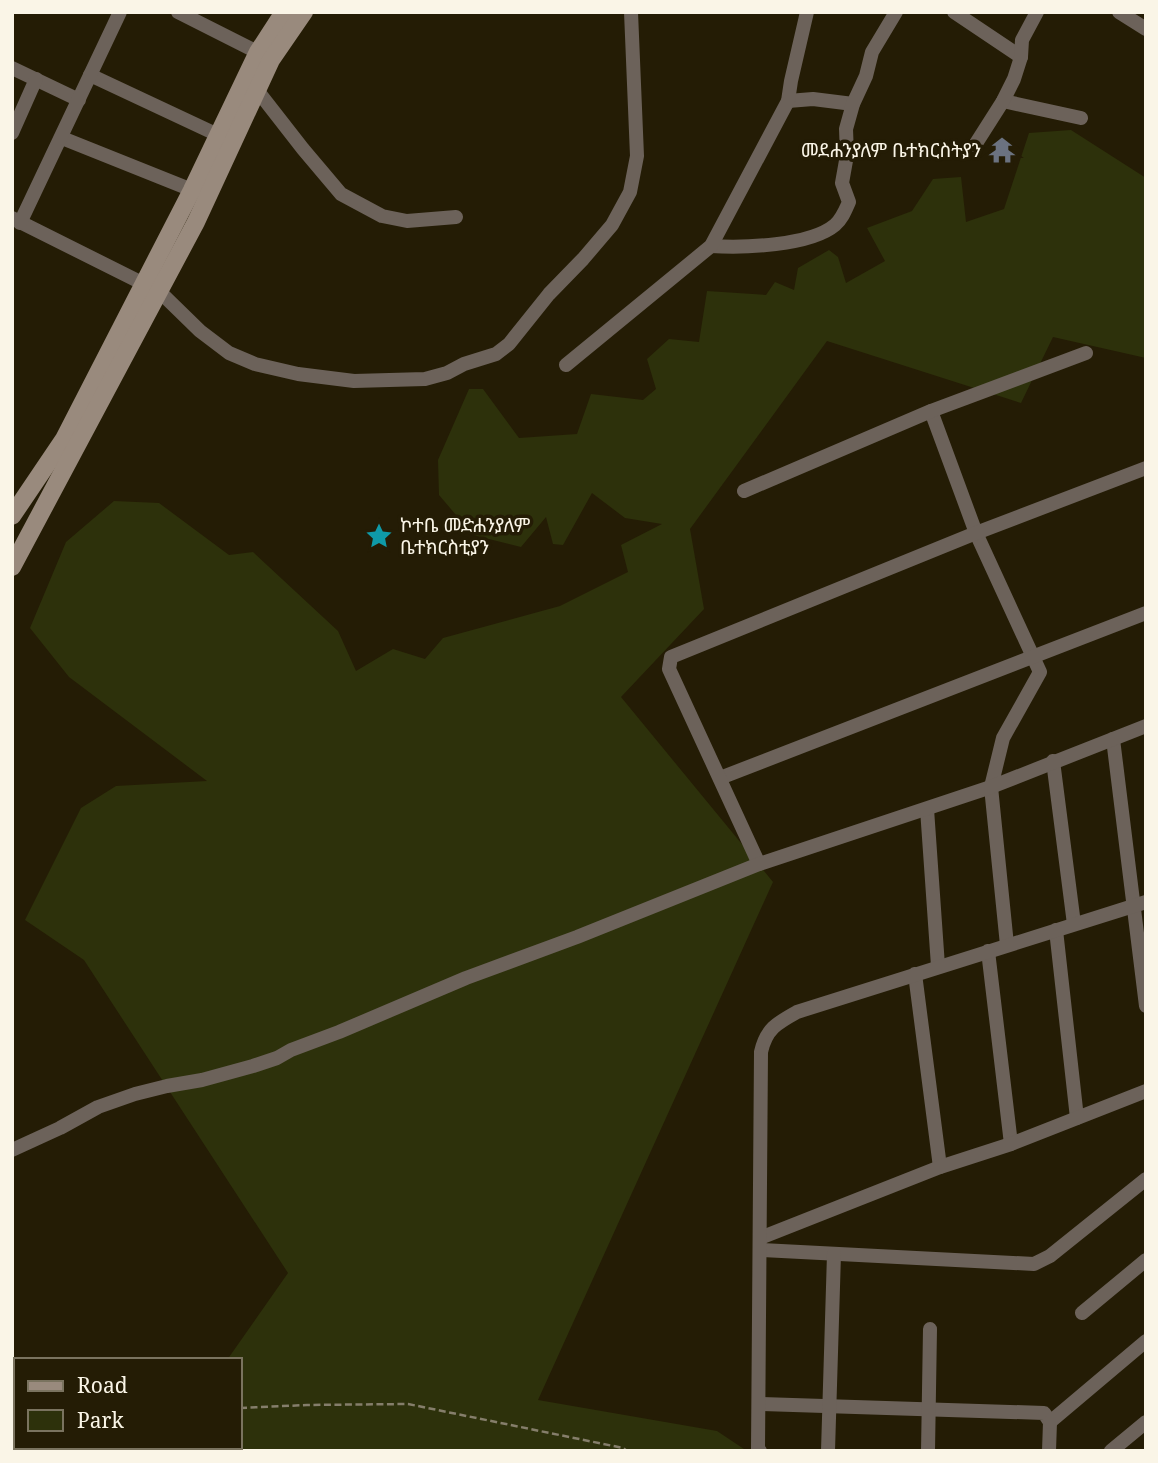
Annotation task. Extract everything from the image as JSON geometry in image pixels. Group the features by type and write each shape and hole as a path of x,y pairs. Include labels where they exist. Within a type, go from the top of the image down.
{"main road":[{"path":"12,567 71,442 152,288 218,135 265,56 284,12"},
{"path":"152,288 196,222 257,90 265,56 304,12"},
{"path":"12,516 71,442"}],"street":[{"path":"120,12 62,138 16,220 152,288 229,353 254,364 298,374 354,381 425,379 495,354 509,344 549,294 612,225 630,192 637,156 631,12"},
{"path":"178,12 265,56"},
{"path":"566,365 711,246 789,101 807,12"},
{"path":"711,246 744,247 802,240 832,228 841,219 849,202 842,183 847,155 846,129 872,52 896,12"},
{"path":"954,12 1021,57"},
{"path":"975,145 1014,79 1021,57 1022,40 1037,12"},
{"path":"1119,12 1146,29"},
{"path":"12,68 79,100"},
{"path":"90,75 218,135"},
{"path":"12,133 36,79"},
{"path":"257,90 341,194 382,216 407,221 456,217"},
{"path":"789,101 813,99 853,104"},
{"path":"1003,101 1081,118"},
{"path":"62,138 192,190"},
{"path":"744,491 931,411 1086,353"},
{"path":"931,411 976,533 1040,672 1003,738 991,787 1007,945"},
{"path":"759,864 669,669 671,657 976,533 1146,468"},
{"path":"720,778 1146,613"},
{"path":"12,1150 98,1107 135,1094 202,1080 276,1058 466,978 759,864 991,787 1146,726"},
{"path":"1113,739 1140,904 1146,1006"},
{"path":"1054,761 1074,924"},
{"path":"927,809 938,966"},
{"path":"760,1451 761,1052 764,1038 776,1024 797,1012 1140,904"},
{"path":"1056,930 1077,1118"},
{"path":"988,951 1011,1144"},
{"path":"915,974 940,1167"},
{"path":"760,1244 940,1167 1011,1144 1146,1091"},
{"path":"760,1244 834,1254 1034,1264 1050,1256 1146,1179"},
{"path":"828,1451 834,1254"},
{"path":"1082,1313 1146,1260"},
{"path":"928,1451 930,1329"},
{"path":"1050,1422 1146,1341"},
{"path":"760,1404 1044,1413 1050,1422 1049,1451"},
{"path":"1111,1451 1146,1422"}],"path":[{"path":"242,1408 408,1404 627,1451"}],"green space":[{"path":"1071,130 1146,178 1146,358 1053,337 1021,403 827,341 690,529 704,609 621,697 773,882 538,1400 717,1431 747,1451 12,1451 12,1384 14,1449 242,1449 242,1358 228,1358 288,1273 84,960 25,920 81,808 116,786 207,781 69,677 30,628 66,542 114,501 159,503 229,555 253,552 338,631 356,671 393,649 425,659 443,638 560,606 628,572 621,545 662,524 625,518 592,493 563,545 553,544 546,517 521,547 473,535 439,495 438,460 469,389 483,389 519,438 577,434 591,394 643,400 656,389 647,359 669,339 699,342 707,291 766,295 775,282 794,290 798,268 829,250 838,257 846,283 885,261 867,228 912,211 933,179 961,177 966,222 1004,209 1029,133"}],"place":[{"name":"መደሐንያለም ቤተክርስትያን","path":"1002,150"},
{"name":"ኮተቤ መድሐንያለም ቤተክርስቲያን","path":"379,536"}]}
